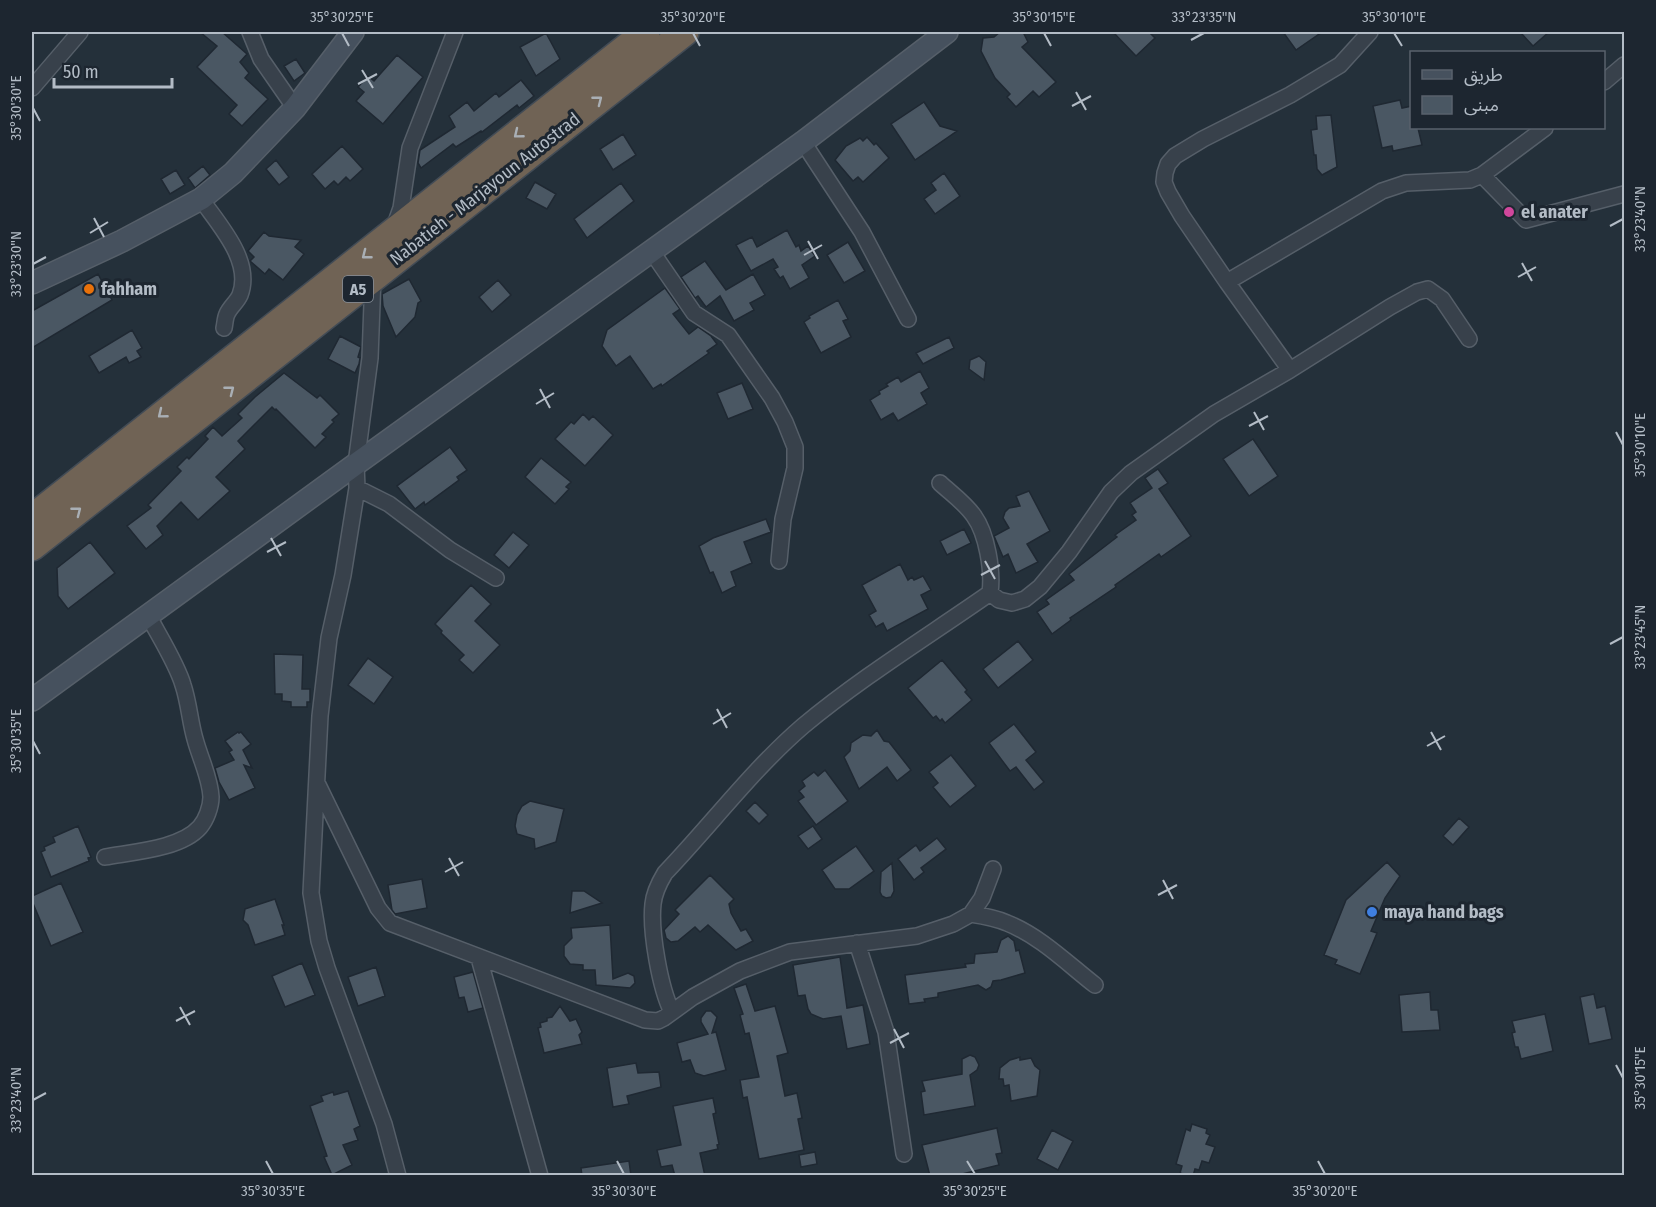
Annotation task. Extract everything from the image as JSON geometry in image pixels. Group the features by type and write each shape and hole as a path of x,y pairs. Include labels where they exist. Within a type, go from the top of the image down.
{"highway":[{"name":"Nabatieh - Marjayoun Autostrad","path":"32,518 646,32"},
{"name":"Nabatieh - Marjayoun Autostrad","path":"32,547 685,32"}],"street":[{"path":"32,88 80,32"},
{"path":"250,32 261,59 295,108"},
{"path":"32,283 123,241 201,199 233,173 295,108 353,32"},
{"path":"392,235 401,208 410,148 455,32"},
{"path":"32,700 803,142 947,32"},
{"path":"1290,370 1227,282 1168,192 1164,182 1168,164 1175,156 1203,139 1323,76 1352,54 1370,32"},
{"path":"1605,80 1624,65"},
{"path":"1227,282 1382,191 1406,183 1470,180 1482,175 1544,129"},
{"path":"803,142 862,232 908,319"},
{"path":"1482,175 1526,220 1624,194"},
{"path":"201,199 228,238 242,266 240,294 227,314 224,328"},
{"path":"652,252 694,313 728,335 772,398 785,422 795,447 795,468 783,519 779,561"},
{"path":"374,276 370,358 356,464 357,488 343,576 329,638 320,716 311,893 319,940 327,968 384,1124 398,1176"},
{"path":"990,593 999,600 1012,603 1025,599 1040,587 1069,552 1111,492 1131,473 1214,414 1417,292 1428,289 1442,299 1469,339"},
{"path":"672,1012 660,977 654,926 653,904 658,884 665,873 774,752 803,726 894,657 990,593 992,577 983,537 976,519 967,507 940,483"},
{"path":"357,488 389,504 450,550 496,578"},
{"path":"105,857 158,847 192,834 207,817 211,798 183,684 148,615"},
{"path":"316,782 378,908 390,923 645,1020 658,1021 693,997 740,971 790,952 917,936 953,924 971,914 982,898 993,869"},
{"path":"971,914 1011,924 1040,942 1095,985"},
{"path":"857,943 886,1032 904,1154"},
{"path":"479,958 540,1176"}],"building":[{"path":"200,32 222,32 247,54 240,62 249,73 245,78 268,99 242,126 229,114 237,105 197,67 217,46"},
{"path":"1000,32 1023,32 1028,42 1022,47 1056,82 1039,97 1033,91 1016,107 1007,97 1010,94 995,78 981,51 983,38 994,37"},
{"path":"1113,32 1149,32 1155,38 1136,56"},
{"path":"1283,32 1322,32 1296,50"},
{"path":"1520,32 1549,32 1533,46"},
{"path":"546,33 560,59 536,76 520,47"},
{"path":"397,55 423,77 383,124 356,101 364,92 358,87 368,76 374,81"},
{"path":"296,59 305,73 294,81 284,66"},
{"path":"521,80 534,96 519,108 517,105 482,132 456,147 453,144 421,168 418,163 420,150 455,127 449,116 467,102 474,111 496,93 499,97"},
{"path":"1400,100 1402,108 1410,106 1410,129 1418,129 1422,145 1393,151 1392,146 1382,148 1373,106"},
{"path":"924,102 940,126 957,131 915,160 891,124"},
{"path":"1331,115 1337,167 1322,175 1317,169 1311,130 1317,129 1316,116"},
{"path":"623,134 636,155 613,170 600,149"},
{"path":"867,137 874,145 876,143 889,158 863,182 858,177 853,181 835,160 846,146 860,138 863,141"},
{"path":"342,146 363,169 350,181 346,177 338,185 334,181 325,189 312,174"},
{"path":"276,160 289,177 279,185 266,169"},
{"path":"203,166 210,175 195,188 188,178"},
{"path":"176,170 185,185 170,194 161,179"},
{"path":"944,173 960,196 935,214 924,199 936,190 931,183"},
{"path":"535,182 556,194 547,209 526,198"},
{"path":"621,183 634,201 587,238 574,219"},
{"path":"787,230 796,247 799,245 801,251 808,246 815,256 802,265 809,278 790,289 783,276 780,278 774,269 778,267 773,259 751,271 736,245 752,237 757,247"},
{"path":"264,232 269,236 301,240 295,247 304,254 283,280 269,269 265,274 250,261 254,257 248,251"},
{"path":"848,242 865,271 844,283 827,255"},
{"path":"705,261 726,290 753,274 765,295 750,303 754,310 734,321 720,296 706,307 698,296 695,298 681,277"},
{"name":"fahham","path":"98,274 112,300 32,348 32,311"},
{"path":"409,279 421,301 418,303 415,317 396,337 383,306 382,294"},
{"path":"498,280 511,295 492,312 479,297"},
{"path":"665,288 680,309 673,314 689,334 698,327 711,336 717,344 707,351 709,353 662,386 661,384 653,389 630,356 616,366 602,346 607,330"},
{"path":"838,300 848,319 843,321 851,337 821,353 804,322 810,318 809,316"},
{"path":"132,330 142,348 137,351 141,357 129,363 126,357 99,373 89,356"},
{"path":"340,336 361,347 358,357 360,358 359,364 355,373 328,359"},
{"path":"949,337 954,348 923,364 916,353"},
{"path":"979,356 986,362 984,380 969,369 970,360"},
{"path":"920,371 929,388 921,393 927,404 898,421 893,413 881,420 870,400 888,386 886,384 898,377 901,382"},
{"path":"284,373 317,398 320,395 339,414 322,434 326,437 315,448 272,407 238,441 245,449 216,477 230,491 198,520 181,502 157,526 163,535 146,549 127,526 151,508 148,505 181,471 177,467 187,457 189,459 208,439 205,436 213,427 222,436 242,418 238,414"},
{"path":"742,383 753,409 728,419 717,393"},
{"path":"583,414 589,420 593,416 613,435 585,466 555,439 571,422 574,424"},
{"path":"1253,439 1278,476 1249,496 1223,459"},
{"path":"450,447 467,470 457,477 459,480 425,505 424,502 415,509 397,486"},
{"path":"541,458 571,482 566,487 569,489 555,504 525,477"},
{"path":"1158,469 1168,483 1159,489 1191,536 1161,557 1159,554 1115,585 1116,587 1070,618 1071,620 1052,634 1037,612 1049,604 1046,600 1074,580 1069,574 1136,520 1132,515 1136,512 1130,503 1152,488 1145,478"},
{"path":"1029,491 1050,531 1027,544 1038,562 1016,573 1008,554 1003,557 994,536 1009,528 1003,518 1009,508 1020,506 1016,496"},
{"path":"766,519 771,532 744,542 752,563 731,572 736,586 722,593 713,572 710,573 699,546 713,538"},
{"path":"964,529 971,543 947,555 940,541"},
{"path":"513,532 529,545 509,568 494,555"},
{"path":"90,542 115,573 68,609 58,596 57,568"},
{"path":"900,564 908,580 912,577 914,580 923,576 931,590 921,595 928,609 887,631 883,623 876,627 869,615 876,611 862,585"},
{"path":"471,585 491,604 475,621 500,645 473,673 459,660 464,655 435,624"},
{"path":"1018,641 1033,660 998,688 983,669"},
{"path":"274,654 303,655 302,689 310,689 310,702 307,702 307,707 291,707 291,702 282,701 282,694 275,694"},
{"path":"368,658 393,677 374,704 348,685"},
{"path":"942,660 967,690 965,692 972,700 945,723 936,716 933,718 908,688"},
{"path":"1014,724 1036,752 1026,760 1044,782 1034,790 1016,767 1010,771 989,743"},
{"path":"877,730 911,770 897,781 887,767 859,789 844,757 850,751 851,743 863,735 871,736"},
{"path":"241,732 251,744 243,750 252,768 244,765 255,788 229,800 219,782 215,768 234,760 229,752 232,750 225,741"},
{"path":"951,755 976,786 950,807 933,787 938,783 929,772"},
{"path":"825,770 848,801 816,825 798,801 804,797 799,791 805,786 802,781 814,772 818,776"},
{"path":"530,801 564,809 556,842 535,849 534,839 517,834 515,826 517,815 522,806"},
{"path":"755,802 768,815 759,824 746,811"},
{"path":"1459,818 1469,827 1453,845 1443,836"},
{"path":"78,826 91,857 88,858 89,861 51,877 41,852 45,850 44,847 55,842 53,837"},
{"path":"813,826 822,839 808,849 798,836"},
{"path":"937,838 946,849 921,868 924,872 914,880 898,859 916,845 920,851"},
{"path":"856,846 874,871 849,889 835,889 822,870"},
{"path":"1387,862 1400,876 1385,898 1371,931 1377,933 1360,974 1335,964 1337,960 1324,955 1346,900"},
{"path":"892,863 894,891 891,897 886,898 880,892 881,872"},
{"path":"710,875 734,899 729,904 731,913 741,931 746,929 753,941 736,950 708,925 700,932 695,927 678,941 671,942 666,938 664,930 679,914 675,910"},
{"path":"422,879 427,908 395,914 392,910 388,885"},
{"path":"61,883 83,932 51,946 32,896"},
{"path":"572,891 584,891 602,903 570,913"},
{"path":"275,899 285,935 255,945 248,925 243,920 245,909"},
{"path":"610,925 613,979 628,973 634,976 635,983 630,988 596,985 595,970 583,970 583,965 570,964 564,956 564,946 572,938 571,928"},
{"path":"1008,936 1014,941 1016,951 1019,950 1025,973 993,981 991,987 986,990 978,985 938,993 938,997 924,999 925,1002 909,1004 905,975 966,967 965,964 974,963 975,954 997,952 1001,940"},
{"path":"840,957 847,1008 863,1005 870,1044 847,1049 841,1016 823,1019 811,1014 805,995 798,996 793,965"},
{"path":"302,963 315,995 285,1007 272,976"},
{"path":"376,967 385,996 358,1006 348,977"},
{"path":"473,972 483,1008 468,1012 464,997 459,998 454,977"},
{"path":"746,984 755,1011 775,1006 788,1053 777,1056 785,1096 797,1093 802,1118 798,1119 804,1150 759,1159 747,1097 743,1098 740,1080 759,1077 749,1033 745,1034 740,1015 743,1014 734,988"},
{"path":"1430,992 1431,1010 1438,1010 1440,1030 1402,1032 1399,995"},
{"path":"1594,994 1597,1008 1605,1006 1612,1039 1589,1044 1580,997"},
{"path":"560,1006 570,1021 576,1019 582,1032 579,1035 582,1044 544,1053 538,1028 541,1027 540,1023 552,1017"},
{"path":"706,1011 711,1011 717,1017 712,1033 716,1032 726,1070 704,1076 695,1073 690,1060 682,1062 677,1043 708,1034 701,1022"},
{"path":"1545,1014 1553,1051 1521,1059 1518,1047 1515,1047 1512,1021"},
{"path":"970,1055 975,1057 979,1065 977,1070 970,1075 975,1106 924,1115 921,1092 925,1091 922,1081 962,1074 962,1059"},
{"path":"1020,1057 1020,1060 1031,1058 1040,1070 1037,1096 1011,1101 1009,1085 1004,1086 1003,1079 999,1079 1000,1068 1010,1060"},
{"path":"636,1063 638,1073 659,1072 661,1087 627,1096 629,1104 613,1107 607,1068"},
{"path":"348,1091 360,1126 354,1129 358,1140 343,1145 352,1165 332,1175 324,1157 327,1156 310,1106 323,1101 321,1096"},
{"path":"713,1098 716,1113 713,1114 719,1144 718,1149 700,1153 705,1176 675,1176 672,1165 661,1167 657,1150 681,1145 673,1106"},
{"path":"1192,1124 1207,1129 1206,1133 1210,1135 1206,1144 1215,1147 1209,1163 1202,1161 1199,1170 1195,1169 1193,1176 1189,1176 1180,1173 1182,1166 1176,1164 1186,1129 1190,1131"},
{"path":"997,1128 1002,1153 996,1154 999,1165 954,1176 930,1176 922,1145"},
{"path":"1052,1130 1073,1141 1058,1170 1037,1159"},
{"path":"815,1152 817,1164 801,1167 799,1155"},
{"path":"629,1161 631,1176 582,1176 581,1168"}],"place":[{"name":"el anater","path":"1509,212"},
{"name":"fahham","path":"89,289"},
{"name":"maya hand bags","path":"1372,912"}]}
